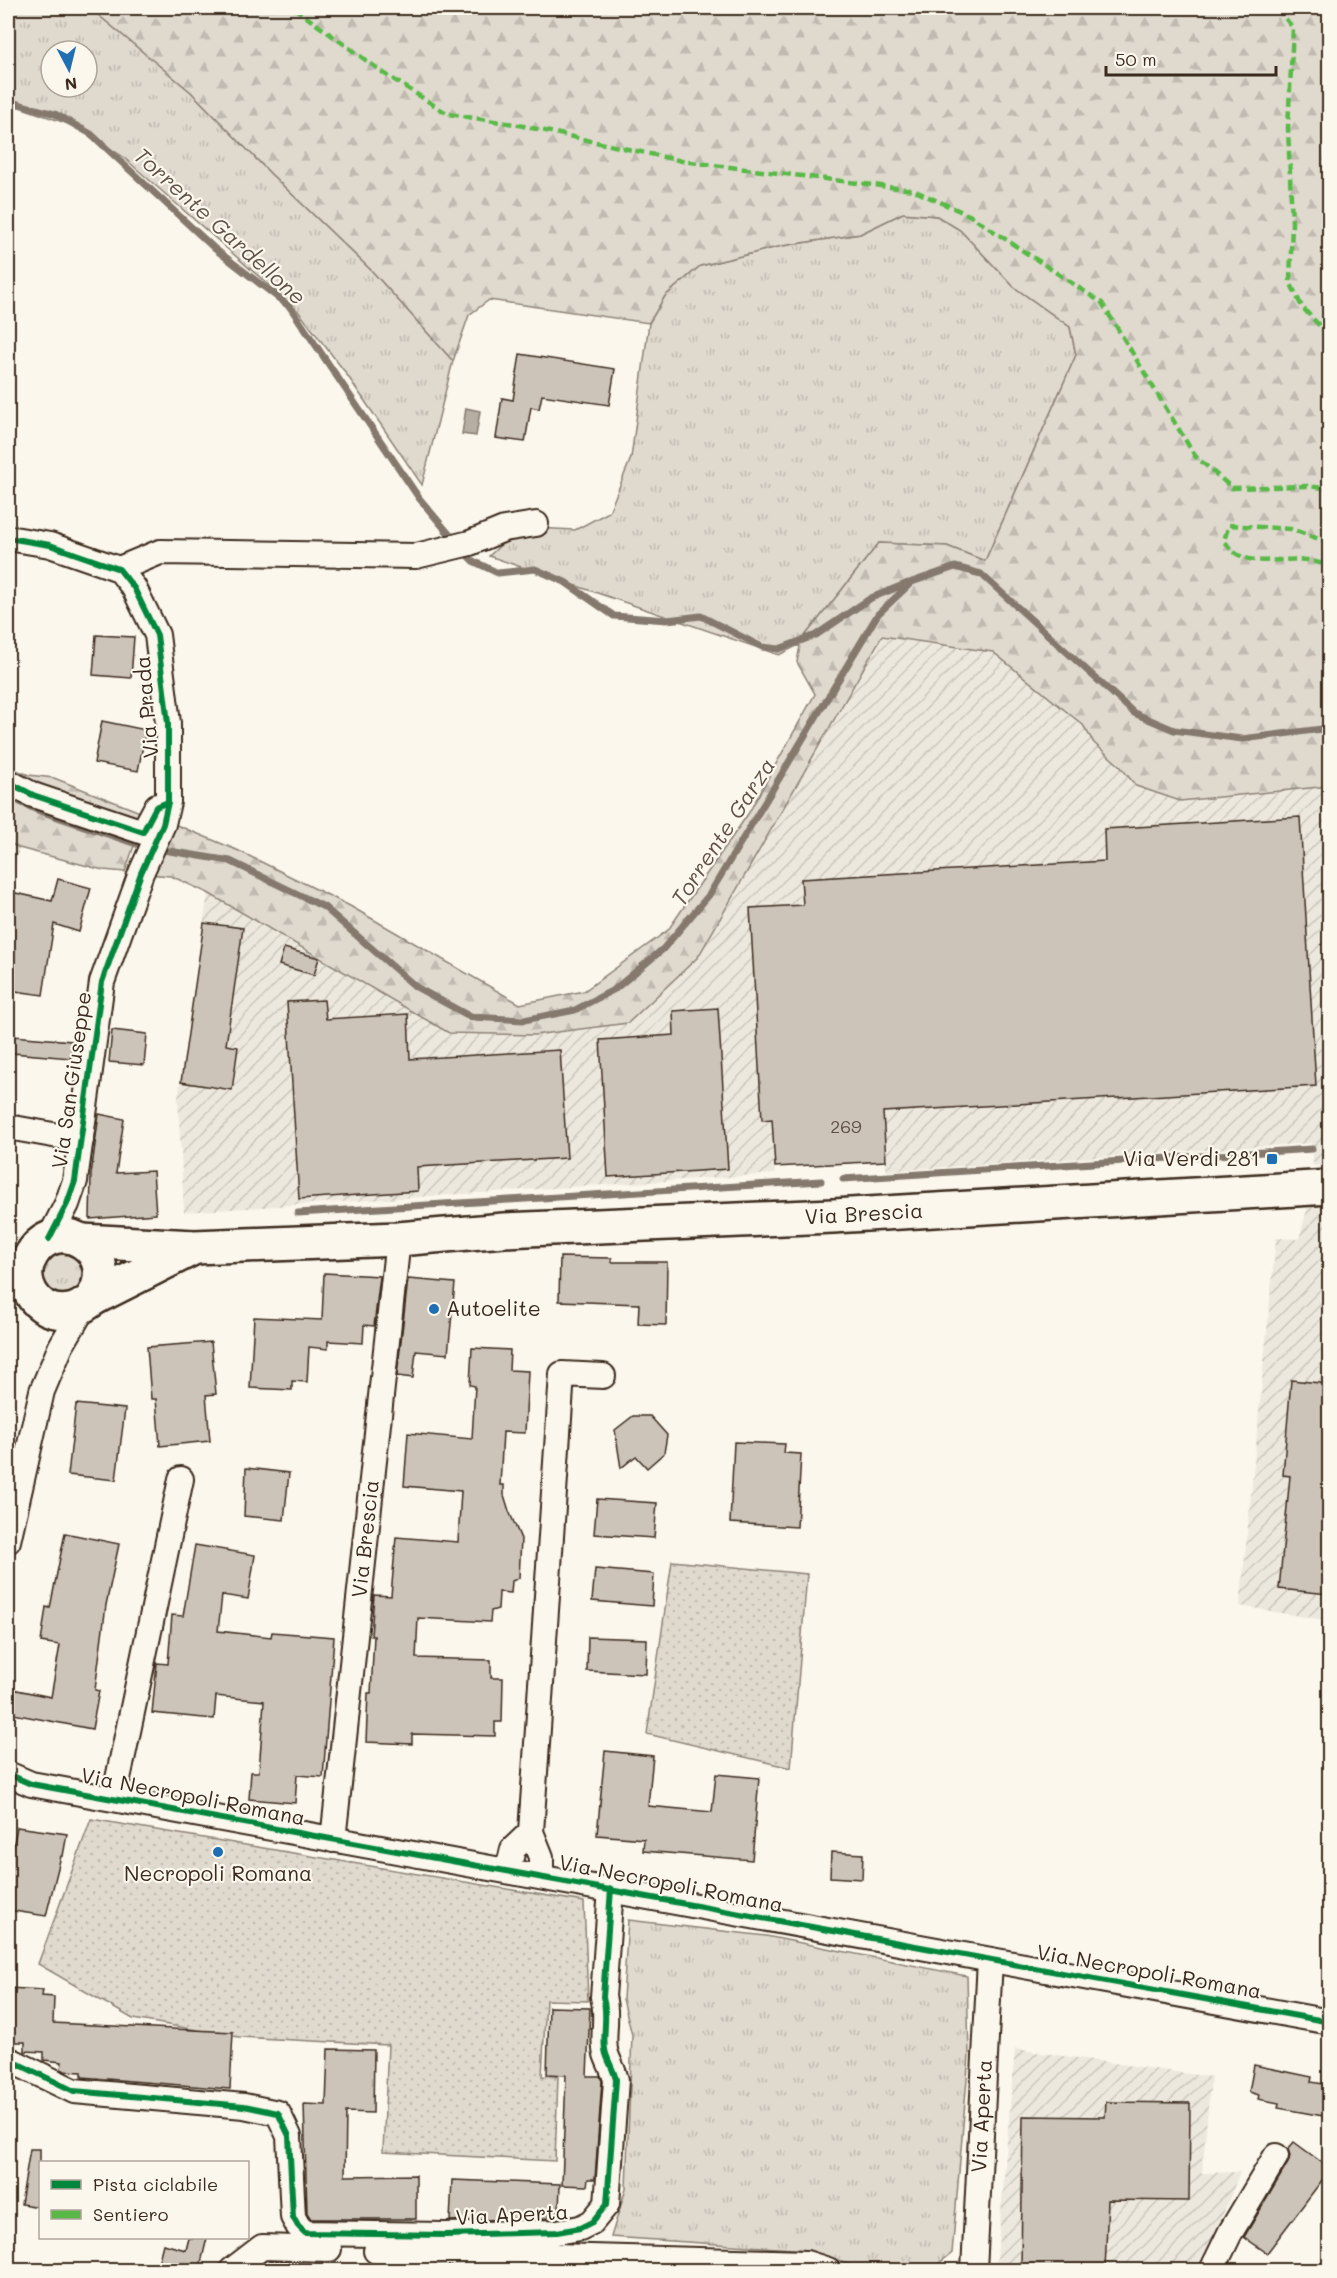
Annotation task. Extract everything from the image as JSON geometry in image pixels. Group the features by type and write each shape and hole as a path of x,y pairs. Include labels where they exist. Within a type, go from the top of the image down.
{"main road":[{"name":"Via Brescia","path":"50,1243 194,1247 398,1239 504,1230 823,1216 1329,1187"},
{"path":"26,1298 28,1262 50,1243 96,1255 102,1273 98,1291 89,1302"},
{"name":"Via Brescia","path":"26,1298 49,1310 68,1312 194,1247"}],"street":[{"path":"8,538 50,544 119,569 159,552 416,556 470,543 504,529 536,524"},
{"name":"Via Prada","path":"119,569 134,588 157,635 168,723 165,813"},
{"path":"8,782 33,795 143,832 156,807 165,813"},
{"name":"Via San Giuseppe","path":"50,1243 75,1181 102,982 165,813"},
{"path":"8,1128 81,1140"},
{"name":"Via Brescia","path":"333,1840 398,1239"},
{"path":"26,1298 61,1346"},
{"path":"8,1541 42,1391 61,1346 89,1302"},
{"name":"Via Necropoli Romana","path":"541,1876 541,1857 531,1832 562,1374 603,1376"},
{"name":"Via Necropoli Romana","path":"114,1798 181,1479"},
{"name":"Via Necropoli Romana","path":"8,1774 31,1784 1329,2022"},
{"name":"Via Necropoli Romana","path":"8,1792 31,1784"},
{"path":"508,1870 513,1849 531,1832"},
{"name":"Via Aperta","path":"8,2059 74,2091 244,2106 278,2113 289,2136 293,2217 305,2233 446,2235 557,2232 580,2228 592,2222 607,2204 616,2080 612,2065 605,2053 607,2009 603,1997 611,1889"},
{"name":"Via Aperta","path":"974,2271 990,1960"},
{"path":"1212,2271 1230,2233 1276,2156"},
{"name":"Via Aperta","path":"232,2271 262,2247 806,2263 828,2271"}],"shaded area":[{"path":"466,408 480,411 476,436 462,434"},
{"path":"882,636 993,652 1083,725 1094,743 1120,766 1136,786 1329,786 1329,1165 1313,1166 1311,1143 887,1171 885,1161 775,1167 775,1174 184,1212 178,1098 208,892 449,1033 698,957"},
{"path":"8,842 19,848 8,901"},
{"path":"1329,1205 1329,1621 1240,1606 1276,1238 1299,1239 1308,1206"},
{"path":"1015,2049 1211,2077 1202,2173 1240,2172 1201,2270 996,2270"}],"green space":[{"path":"8,8 90,8 191,92 271,174 372,271 453,361 422,485 345,372 298,311 122,156 77,127 8,103"},
{"path":"90,8 1329,8 1329,786 1180,801 1136,786 1120,766 1094,743 1083,725 993,652 882,636 698,957 628,1023 534,1035 449,1033 208,893 171,876 147,874 174,824 237,850 350,906 520,1004 584,991 668,930 748,814 815,694 797,662 800,646 797,646 879,543 947,546 985,561 1076,355 1070,327 1014,287 960,230 937,216 903,213 860,234 782,246 700,266 665,296 649,323 489,300 469,315 453,361 372,271 271,174 191,92"},
{"path":"903,213 937,216 960,230 1014,287 1070,327 1076,355 985,561 947,546 879,543 797,646 779,655 489,556 505,541 535,528 575,530 609,512 631,458 649,323 665,296 700,266 782,246 860,234"},
{"path":"8,767 29,775 54,778 145,814 125,872 103,870 19,848 8,842"},
{"path":"63,1253 71,1254 78,1259 83,1266 83,1282 78,1289 71,1294 63,1295 55,1294 48,1289 43,1282 42,1274 43,1266 48,1259 55,1254"},
{"path":"672,1561 807,1574 791,1768 647,1734"},
{"path":"91,1819 584,1902 588,2001 546,2000 542,2076 558,2077 555,2161 383,2152 388,2045 239,2037 133,2019 38,1964"},
{"path":"628,1920 766,1936 967,1976 969,2055 952,2253 930,2270 865,2270 809,2250 611,2237 626,2188 632,2035 623,1999"}],"building":[{"path":"520,354 615,369 609,405 542,395 539,409 531,407 525,442 496,438 502,398 513,400"},
{"path":"96,635 134,637 131,678 93,675"},
{"path":"102,721 146,730 138,771 94,763"},
{"path":"1300,817 1316,1086 883,1112 886,1161 775,1167 772,1119 762,1120 750,908 803,905 801,879 1105,861 1104,829"},
{"path":"58,879 91,888 79,932 54,924 43,995 8,990 8,909 11,892 52,901"},
{"path":"204,923 243,928 226,1045 238,1047 232,1090 181,1082"},
{"path":"284,948 319,958 314,975 279,965"},
{"path":"324,1000 326,1019 408,1014 410,1059 560,1050 567,1158 417,1167 418,1191 299,1199 287,1002"},
{"path":"718,1008 728,1169 608,1177 600,1040 674,1035 673,1011"},
{"path":"112,1030 147,1034 144,1065 109,1062"},
{"path":"13,1036 72,1041 71,1058 12,1053"},
{"path":"99,1114 124,1119 116,1173 153,1171 156,1214 90,1219 91,1175"},
{"path":"560,1257 612,1258 612,1262 667,1262 666,1325 638,1324 639,1304 559,1301"},
{"path":"324,1273 380,1276 374,1326 364,1325 363,1343 328,1341 328,1349 309,1347 307,1382 292,1381 292,1390 250,1388 254,1317 322,1320"},
{"path":"408,1279 455,1283 448,1354 416,1351 413,1378 397,1376"},
{"path":"211,1342 216,1394 206,1395 210,1441 160,1446 156,1399 151,1399 147,1347"},
{"path":"472,1348 510,1350 509,1370 528,1371 525,1433 503,1432 500,1485 504,1485 504,1495 509,1511 521,1539 519,1578 512,1581 511,1593 499,1592 498,1609 491,1611 490,1622 418,1618 416,1658 491,1660 491,1678 503,1678 502,1722 495,1722 495,1736 412,1734 412,1744 366,1742 368,1693 371,1693 374,1595 391,1596 396,1537 458,1542 461,1491 404,1486 408,1433 472,1439 475,1386 470,1385"},
{"path":"1291,1380 1329,1384 1329,1594 1279,1589 1290,1476 1283,1475"},
{"path":"76,1404 125,1409 116,1480 68,1475"},
{"path":"633,1416 650,1416 667,1435 664,1453 647,1468 636,1456 621,1468 615,1430"},
{"path":"734,1442 785,1444 784,1453 801,1454 797,1527 730,1523"},
{"path":"246,1468 289,1473 284,1520 244,1516"},
{"path":"597,1499 657,1503 654,1538 594,1534"},
{"path":"65,1533 119,1544 106,1605 95,1690 99,1691 92,1729 8,1713 12,1689 51,1697 60,1645 41,1642 46,1607 50,1608"},
{"path":"195,1545 255,1555 248,1599 222,1595 218,1631 271,1637 272,1632 334,1637 323,1777 297,1775 295,1803 249,1799 251,1772 259,1772 264,1701 216,1696 214,1719 152,1713 157,1663 168,1664 172,1615 183,1616"},
{"path":"595,1569 654,1574 652,1606 592,1601"},
{"path":"588,1637 647,1639 646,1674 587,1671"},
{"path":"605,1751 653,1756 648,1806 712,1812 716,1774 759,1778 752,1860 643,1851 644,1839 597,1835"},
{"path":"17,1827 67,1834 46,1916 8,1910 8,1873"},
{"path":"831,1852 863,1854 862,1879 830,1877"},
{"path":"8,1988 43,1990 42,1996 54,1997 53,2023 233,2032 230,2089 82,2077 82,2072 65,2071 61,2069 62,2062 44,2060 44,2052 25,2051 25,2042 8,2042"},
{"path":"549,2007 590,2008 587,2076 600,2076 602,2081 595,2179 588,2179 587,2186 562,2185 566,2075 547,2074"},
{"path":"328,2049 374,2050 373,2113 346,2112 345,2176 416,2175 416,2219 311,2219 307,2213 304,2104 326,2105"},
{"path":"1254,2065 1312,2077 1311,2082 1329,2085 1329,2117 1278,2108 1279,2103 1258,2099 1259,2095 1249,2092"},
{"path":"1106,2102 1190,2103 1189,2201 1108,2200 1105,2270 1021,2269 1023,2116 1105,2117"},
{"path":"1294,2142 1329,2168 1329,2171 1267,2253 1244,2237 1288,2163 1290,2156 1288,2149"},
{"path":"30,2149 40,2149 39,2207 21,2204"},
{"path":"452,2180 560,2184 559,2211 548,2211 548,2218 450,2221"},
{"path":"189,2239 207,2239 199,2271 156,2271 163,2244 186,2250"}],"waterway":[{"name":"Torrente Gardellone","path":"8,101 55,114 91,134 215,249 290,307 419,498 455,541"},
{"name":"Torrente Gardellone","path":"463,551 473,561 498,573 535,569 565,582 614,616 667,620 701,616 762,647 779,649 816,635 871,598 908,583"},
{"name":"Torrente Garza","path":"8,796 37,810 145,847 230,861 324,907 416,987 471,1017 524,1020 575,1010 615,989 663,949 709,895 878,614 912,582 955,567 981,574 1134,713 1174,730 1242,739 1330,728"},
{"path":"843,1179 1312,1149"},
{"path":"298,1213 821,1181"}],"marked path":[{"path":"294,8 385,74 448,114 514,124 682,161 913,190 969,215 1102,303 1195,456 1232,488 1308,486 1330,489"},
{"path":"1277,8 1293,28 1288,128 1292,223 1290,282 1302,307 1330,337"},
{"path":"1330,543 1291,529 1229,525 1224,540 1231,550 1250,559 1307,560 1330,566"}],"cycle path":[{"path":"8,538 50,545 119,569 134,588 157,635 168,723 168,802 163,824 141,873 102,982 75,1181 67,1204 49,1239"},
{"path":"8,782 33,795 143,832 156,807 168,802"},
{"path":"8,1774 31,1784 1330,2022"},
{"path":"8,2059 74,2091 244,2106 278,2113 289,2136 293,2217 305,2233 446,2235 557,2232 580,2228 592,2222 607,2204 616,2080 606,2054 604,2041 605,2005 603,1997 611,1889"}],"place":[{"name":"Via Verdi 281","path":"1272,1159"},
{"name":"Autoelite","path":"434,1309"},
{"name":"Necropoli Romana","path":"218,1852"}]}
